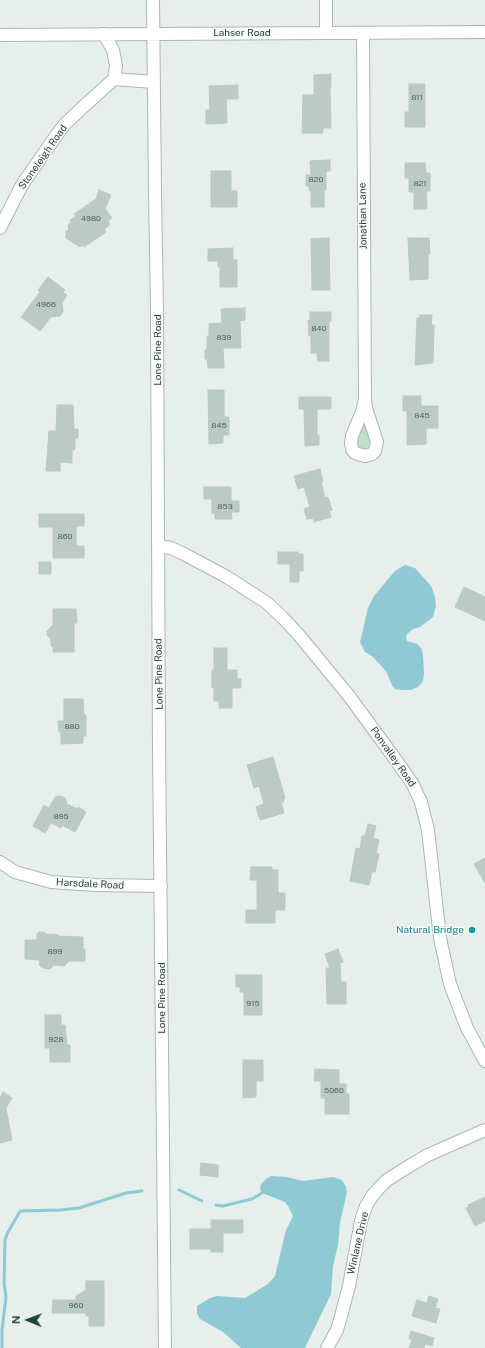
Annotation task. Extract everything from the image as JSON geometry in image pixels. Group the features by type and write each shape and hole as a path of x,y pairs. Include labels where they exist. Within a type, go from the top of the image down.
{"street":[{"name":"Lone Pine Road","path":"154,0 158,309 165,1348"},
{"path":"326,0 326,33"},
{"name":"Lahser Road","path":"0,35 485,32"},
{"name":"Jonathan Lane","path":"362,33 365,398"},
{"path":"104,34 113,50 116,66 114,79 154,82"},
{"name":"Stoneleigh Road","path":"0,228 22,185 64,125 114,79"},
{"name":"Ponvalley Road","path":"159,546 171,548 182,553 227,577 254,594 283,618 298,634 348,696 412,783 421,802 428,830 440,938 450,984 467,1028 485,1061"},
{"name":"Harsdale Road","path":"0,862 15,872 51,882 96,885 161,886"},
{"name":"Winlane Drive","path":"327,1348 337,1330 340,1320 349,1286 361,1221 366,1206 372,1196 387,1180 428,1155 485,1130"}],"green space":[{"path":"362,426 367,427 369,433 370,448 366,452 360,451 356,444 356,439"}],"water":[{"path":"405,565 415,568 431,586 435,597 436,606 433,617 420,627 413,629 407,634 406,637 407,641 417,644 421,648 423,654 423,681 418,687 411,690 395,689 386,671 372,656 365,652 360,642 368,608 374,596 395,571"},
{"path":"271,1176 287,1177 303,1181 333,1177 342,1180 347,1192 333,1266 331,1294 305,1348 241,1348 223,1332 200,1319 197,1313 197,1306 210,1298 217,1296 245,1298 268,1284 275,1276 286,1230 293,1216 285,1202 262,1193 260,1189 261,1184"}],"building":[{"path":"331,74 331,128 323,128 323,133 302,133 303,95 314,95 314,75"},
{"path":"409,84 425,84 425,127 405,127 405,112 409,112"},
{"path":"238,85 238,99 226,99 227,123 206,124 206,110 210,110 209,86"},
{"path":"330,160 330,171 326,171 324,207 311,207 311,190 309,190 309,186 306,186 306,175 311,175 310,161"},
{"path":"405,163 425,163 426,173 430,173 430,191 426,191 427,209 414,209 414,192 409,192 409,178 405,178"},
{"path":"211,171 231,171 231,191 237,191 237,207 211,207"},
{"path":"99,190 111,195 105,209 112,218 108,221 110,225 104,229 106,232 84,247 83,245 80,247 66,238 66,231 69,231 68,225 71,222 70,220 76,216 74,214 96,199"},
{"path":"329,238 330,290 312,290 311,239"},
{"path":"408,238 429,238 430,254 428,254 428,279 410,280"},
{"path":"233,248 233,260 237,260 237,287 220,287 220,267 218,267 218,261 208,261 208,249"},
{"path":"48,277 65,290 63,292 67,295 62,303 63,312 60,316 51,317 40,331 21,317 40,292 38,290"},
{"path":"245,308 245,320 240,321 241,348 223,348 224,368 208,368 207,359 205,359 205,350 207,350 209,324 222,323 221,309"},
{"path":"310,312 331,312 331,321 329,321 329,361 318,361 317,353 311,353 311,336 309,336 308,320 310,320"},
{"path":"420,315 432,315 431,325 434,325 433,363 415,365 417,318 420,318"},
{"path":"208,390 224,390 224,417 229,417 229,435 223,435 223,443 209,444"},
{"path":"403,396 421,396 421,406 438,406 438,428 426,428 426,444 407,445 407,411 403,411"},
{"path":"299,397 331,397 331,409 317,409 317,435 319,435 319,445 305,446 304,409 299,409"},
{"path":"57,405 73,405 74,429 78,429 78,438 75,438 75,449 72,451 72,463 60,462 60,471 46,471 49,431 56,431"},
{"path":"320,469 323,482 321,482 325,498 328,497 332,510 329,511 331,517 314,522 313,518 307,519 304,509 310,507 304,487 298,489 294,476"},
{"path":"204,487 231,487 231,501 239,501 239,512 231,512 232,519 215,519 215,513 212,513 212,499 204,499"},
{"path":"39,514 84,514 84,526 76,526 76,546 84,546 84,558 53,558 53,527 39,527"},
{"path":"278,552 298,552 298,554 303,554 303,571 299,571 299,582 290,582 290,564 278,564"},
{"path":"39,562 51,562 51,574 39,574"},
{"path":"464,587 485,597 485,621 455,607"},
{"path":"53,609 76,609 77,623 74,623 74,652 53,652 51,639 47,635 47,631 53,625"},
{"path":"214,648 227,648 227,670 237,670 237,679 241,679 241,688 232,688 232,708 219,708 219,701 214,701 212,670 214,670"},
{"path":"64,699 83,699 84,715 86,715 86,736 83,736 83,743 61,744 61,732 59,732 58,721 64,721"},
{"path":"273,757 285,798 283,799 284,802 281,802 284,813 260,820 256,807 264,804 259,786 254,788 247,765"},
{"path":"60,796 65,798 67,804 77,809 78,807 86,812 75,832 62,825 61,828 51,823 45,833 33,826 44,805 49,808 55,797"},
{"path":"368,824 376,826 373,838 379,840 376,853 379,854 375,872 372,872 369,885 350,881 356,848 360,849 362,836 365,836"},
{"path":"485,858 485,883 474,864"},
{"path":"251,867 272,867 272,870 278,870 278,893 285,893 285,910 275,910 275,923 246,923 246,910 257,910 257,880 250,880"},
{"path":"39,932 58,936 83,937 85,961 69,961 64,966 54,965 50,969 43,968 39,965 40,960 25,959 25,940 37,940 37,934"},
{"path":"338,949 343,962 340,963 341,982 346,982 346,1004 327,1004 326,968 330,968 325,954"},
{"path":"236,975 262,975 262,1015 244,1015 244,992 240,992 240,987 236,987"},
{"path":"45,1015 61,1015 61,1025 65,1025 67,1045 70,1045 70,1062 50,1062 50,1048 45,1048"},
{"path":"243,1060 263,1060 263,1081 256,1081 256,1097 243,1098"},
{"path":"315,1069 339,1070 339,1084 346,1084 346,1094 349,1094 349,1114 325,1114 325,1098 321,1098 321,1081 314,1081"},
{"path":"3,1092 12,1098 6,1108 12,1140 0,1143 0,1098"},
{"path":"201,1163 218,1165 218,1177 200,1175"},
{"path":"485,1197 485,1221 475,1226 466,1208 469,1207 468,1205"},
{"path":"211,1220 243,1220 243,1233 223,1233 223,1252 211,1252 211,1249 190,1249 190,1229 211,1229"},
{"path":"86,1281 104,1281 104,1326 89,1326 89,1316 86,1316 86,1313 52,1313 53,1300 76,1300 76,1296 86,1290"},
{"path":"429,1296 438,1299 435,1308 440,1309 436,1323 412,1316 417,1300 427,1303"},
{"path":"411,1331 434,1338 432,1346 425,1344 424,1348 409,1348 412,1340 409,1339"}],"waterway":[{"path":"179,1190 202,1201"},
{"path":"2,1348 2,1330 6,1297 4,1283 5,1240 19,1213 21,1211 79,1208 126,1193 142,1191"},
{"path":"216,1205 223,1206 252,1199 262,1193"}],"place":[{"name":"Natural Bridge","path":"472,930"}]}
